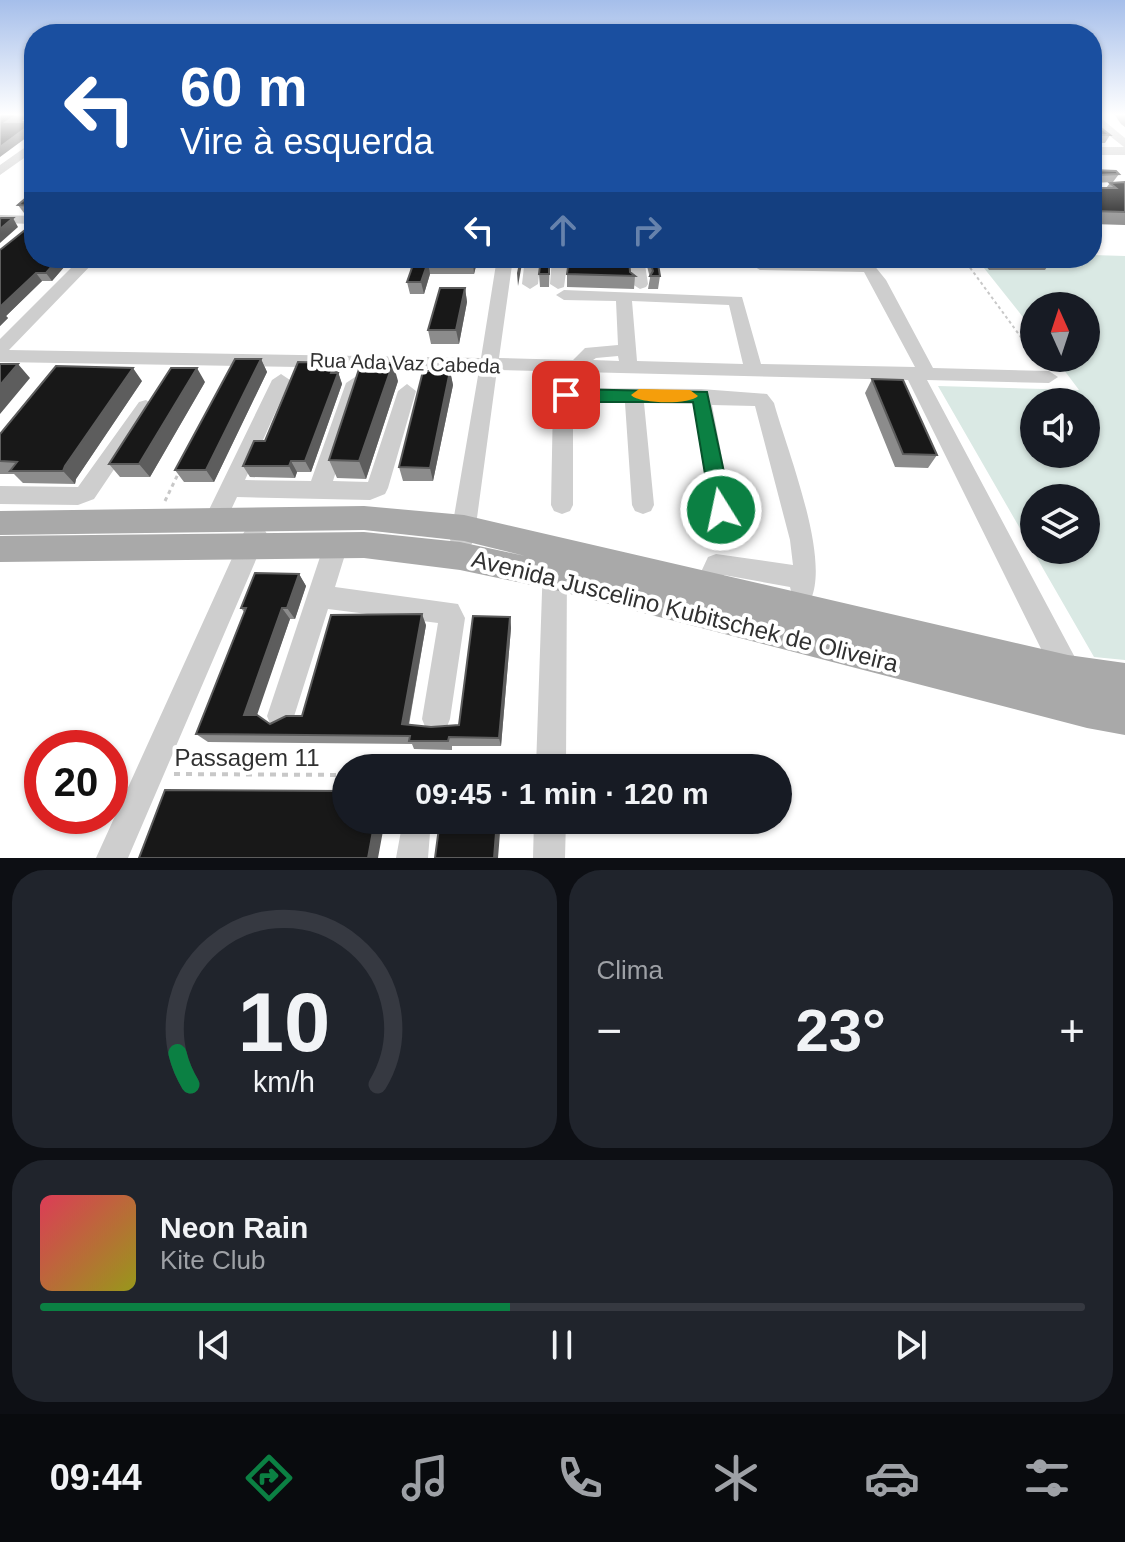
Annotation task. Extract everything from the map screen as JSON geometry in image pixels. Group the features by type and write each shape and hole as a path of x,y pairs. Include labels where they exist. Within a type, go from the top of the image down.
{"main road":[{"name":"Avenida Juscelino Kubitschek de Oliveira","path":"0,549 256,533 364,518 555,561 707,585 802,593 1068,673 1125,681"},
{"name":"Avenida Juscelino Kubitschek de Oliveira","path":"0,523 215,520 256,533 336,545 462,542"},
{"name":"Avenida Juscelino Kubitschek de Oliveira","path":"555,561 1087,710 1125,717"}],"street":[{"path":"0,171 22,154"},
{"path":"0,219 24,225"},
{"path":"0,349 80,268"},
{"path":"462,542 503,268"},
{"path":"530,284 532,268"},
{"path":"560,268 561,290 736,300 753,369"},
{"path":"638,268 640,284"},
{"path":"869,268 878,280 1087,710"},
{"path":"624,296 628,359"},
{"name":"Rua Ada Vaz Cabeda","path":"0,356 238,358 576,367 628,359 753,369 1049,377"},
{"path":"215,520 281,380"},
{"path":"319,490 355,383"},
{"path":"230,488 370,491 377,488 407,391"},
{"path":"0,495 78,496 86,493 154,395"},
{"path":"562,505 563,402 566,395 749,397 764,403 802,540 805,558 802,593"},
{"path":"634,395 643,505"},
{"path":"701,396 721,510"},
{"path":"112,858 256,533"},
{"path":"281,716 336,545"},
{"path":"551,754 555,561"},
{"path":"320,597 449,612 452,618 436,719"},
{"path":"412,858 415,834"},
{"path":"549,858 550,834"}],"path":[{"path":"970,268 1020,336"},
{"path":"155,521 182,466"},
{"name":"Passagem 11","path":"149,774 332,775"}],"shaded area":[{"path":"1102,255 1125,256 1125,660 1094,657 1040,564 1100,564 1100,484 1020,484 1020,528 938,386 1020,388 1020,468 1100,468 1100,388 1078,388 1066,372 1100,372 1100,292 1020,292 1020,313 984,268 1102,268"}],"building":[{"path":"1102,170 1116,171 1119,174 1102,175"},
{"path":"1125,182 1125,212 1102,211 1102,188 1116,188 1110,183"},
{"path":"1,218 13,218 0,229"},
{"path":"24,231 24,268 50,268 46,273 36,273 0,307 0,250"},
{"path":"412,268 426,268 421,282 407,282"},
{"path":"540,268 549,268 549,274 539,274"},
{"path":"568,268 630,268 635,276 567,274"},
{"path":"652,268 659,268 660,276 650,276"},
{"path":"440,288 465,288 456,330 428,330"},
{"path":"235,359 261,359 206,470 175,470"},
{"path":"298,362 335,363 331,373 338,373 305,461 291,461 289,466 243,466 254,441 265,441"},
{"path":"361,363 393,363 359,461 329,460"},
{"path":"0,364 18,364 0,385"},
{"path":"56,366 133,368 63,471 10,471 17,462 0,461 0,434"},
{"path":"171,368 197,368 139,464 109,464"},
{"path":"423,371 450,371 430,468 399,467"},
{"path":"872,379 903,380 937,455 903,454"},
{"path":"255,573 299,574 287,608 282,608 244,715 257,715 270,724 286,716 302,716 331,615 422,614 402,724 431,727 459,725 473,616 510,617 499,738 449,737 448,741 409,741 410,736 196,734 246,608 241,608"},
{"path":"165,790 332,791 332,834 372,834 368,858 139,858"},
{"path":"438,834 496,834 494,858 435,858"}],"slow traffic":[{"path":"639,395 690,396"}],"route":[{"path":"566,395 701,396 721,510"}]}
